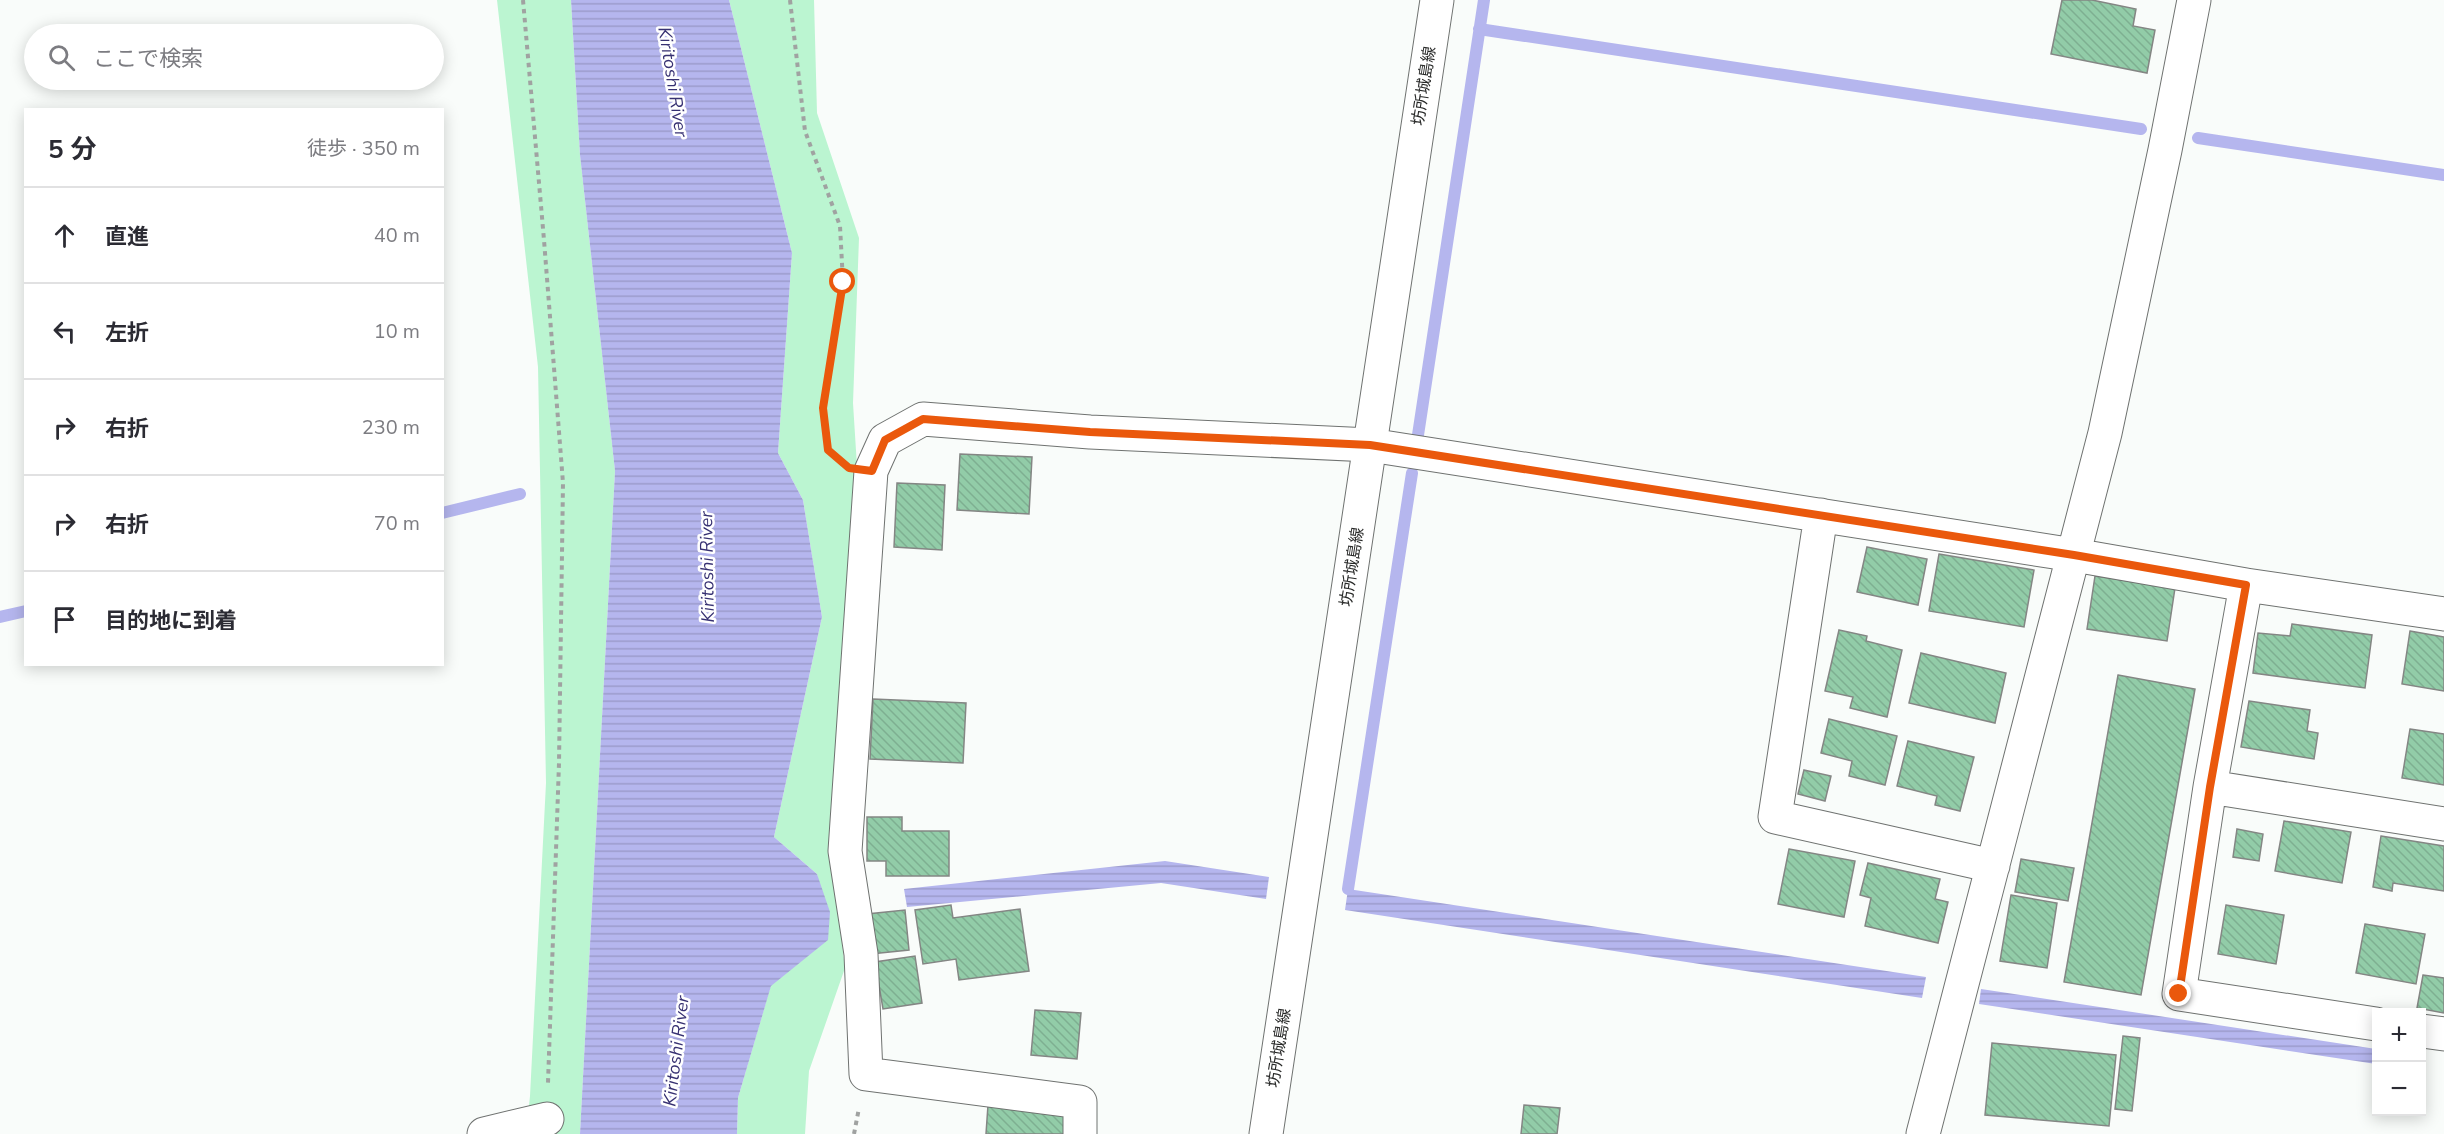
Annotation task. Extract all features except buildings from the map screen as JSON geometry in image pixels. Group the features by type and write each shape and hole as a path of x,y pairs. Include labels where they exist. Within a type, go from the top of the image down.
{"street":[{"name":"坊所城島線","path":"1266,1134 1437,0"},
{"path":"1923,1134 2105,433 2194,0"},
{"path":"1080,1134 1080,1102 866,1074 861,954 845,851 872,471 885,440 923,419 1090,432 1370,445 2444,615"},
{"path":"1821,515 1775,817 1993,866"},
{"path":"2246,585 2210,787 2179,994 2372,1023"},
{"path":"2210,787 2444,824"},
{"path":"2426,1032 2444,1034"},
{"path":"484,1134 547,1119"}],"path":[{"path":"523,0 563,483 560,762 547,1119"},
{"path":"790,0 805,131 840,226 843,282 823,408 828,450 849,468 872,471"}],"green space":[{"path":"497,0 571,0 580,155 615,471 580,1134 526,1134 530,1096 546,783 538,367"},
{"path":"729,0 814,0 817,113 859,238 853,403 860,514 830,843 845,968 809,1071 805,1134 737,1134 738,1098 771,985 827,940 817,874 774,837 822,617 803,500 778,453 792,253"}],"water":[{"name":"Kiritoshi River","path":"571,0 729,0 792,253 778,453 803,500 822,617 774,837 817,874 830,912 828,940 771,986 738,1098 737,1134 580,1134 615,471 580,155"},
{"path":"1165,861 1269,877 1266,899 1161,883 907,907 904,889"},
{"path":"1348,889 1926,977 1922,998 1345,910"},
{"path":"1981,989 2372,1048 2372,1063 1979,1004"}],"waterway":[{"path":"1418,435 1484,0"},
{"path":"1479,29 2141,129"},
{"path":"2198,138 2444,175"},
{"path":"1348,889 1412,473"},
{"path":"444,513 520,494"},
{"path":"0,617 24,611"}],"route":[{"path":"843,282 823,408 828,450 849,468 872,471 885,440 923,419 1090,432 1370,445 2074,555 2246,585 2210,787 2179,994"}]}
